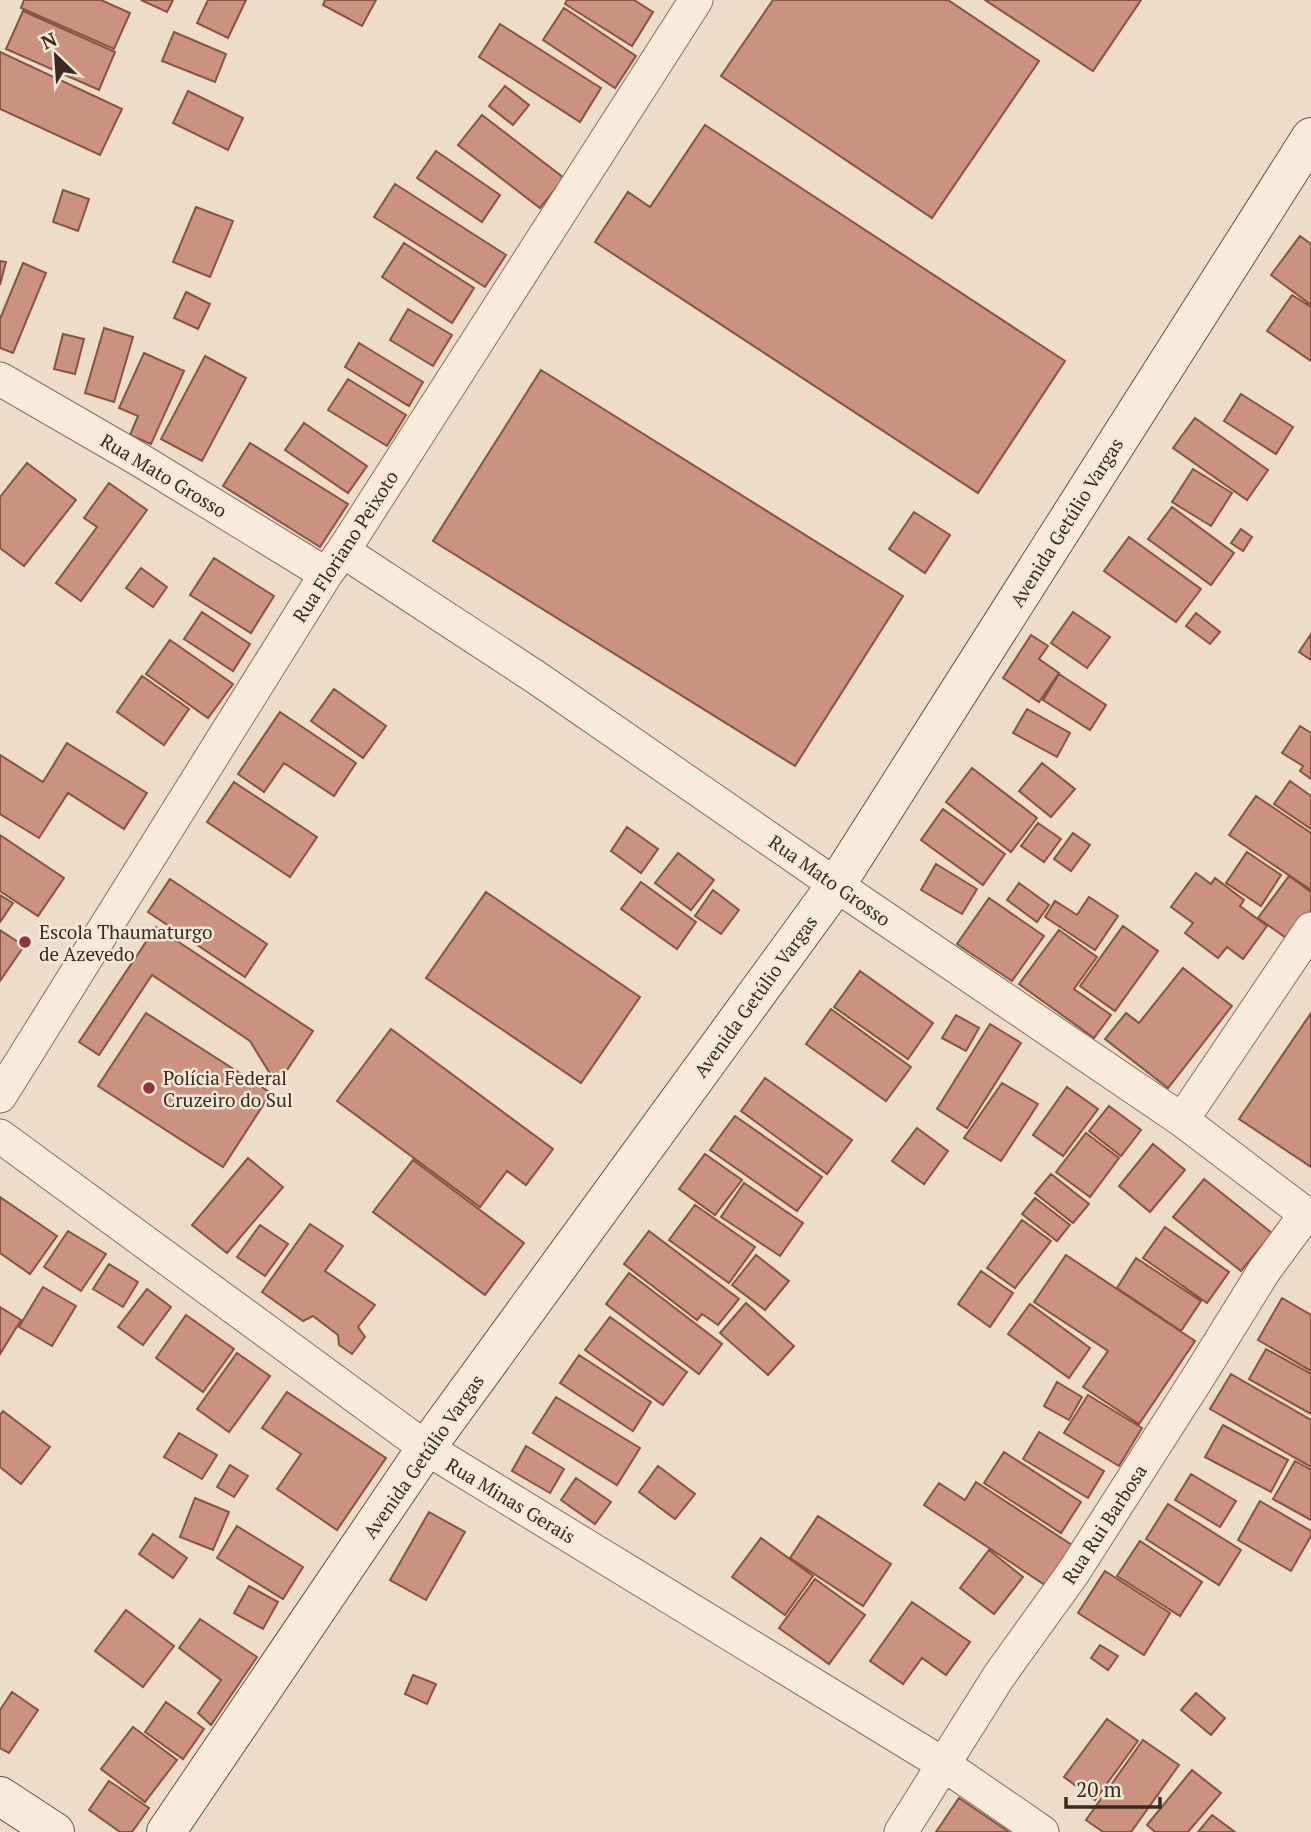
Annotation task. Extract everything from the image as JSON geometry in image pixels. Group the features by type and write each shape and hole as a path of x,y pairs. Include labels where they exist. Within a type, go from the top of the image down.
{"street":[{"name":"Rua Floriano Peixoto","path":"0,1096 335,562 696,0"},
{"name":"Avenida Getúlio Vargas","path":"166,1832 426,1448 836,885 1311,137"},
{"name":"Rua Mato Grosso","path":"0,379 151,467 335,562 537,678 1182,1121 1308,1216"},
{"path":"1182,1121 1311,929"},
{"name":"Rua Minas Gerais","path":"0,1136 426,1448 943,1764 1042,1832"},
{"name":"Rua Rui Barbosa","path":"901,1832 999,1676 1088,1550 1264,1271 1308,1216"},
{"path":"0,1796 55,1832"}],"building":[{"path":"24,0 101,0 130,13 114,49 21,8"},
{"path":"141,0 173,0 167,12"},
{"path":"208,0 246,0 228,38 197,23"},
{"path":"325,0 376,0 362,26 323,5"},
{"path":"567,0 634,0 653,12 632,46 565,4"},
{"path":"773,0 948,0 1039,61 932,218 721,76"},
{"path":"985,0 1141,0 1093,71"},
{"path":"564,8 636,56 615,88 543,40"},
{"path":"23,11 115,52 99,90 6,49"},
{"path":"500,24 601,88 580,122 479,57"},
{"path":"174,32 226,54 215,82 162,61"},
{"path":"0,52 122,109 100,155 0,109"},
{"path":"505,86 529,105 513,125 489,106"},
{"path":"188,91 243,118 228,150 173,123"},
{"path":"482,115 564,178 540,208 458,145"},
{"path":"705,125 1065,361 978,493 595,242 628,192 650,207"},
{"path":"436,151 500,195 482,222 417,178"},
{"path":"395,184 506,255 485,287 374,217"},
{"path":"63,190 89,199 78,231 53,222"},
{"path":"196,207 233,221 210,277 173,262"},
{"path":"1300,236 1311,244 1311,305 1271,275"},
{"path":"404,243 474,288 452,323 382,277"},
{"path":"0,261 6,262 0,285"},
{"path":"23,263 46,273 13,353 0,348 0,319"},
{"path":"186,292 210,304 198,329 174,318"},
{"path":"1292,295 1311,307 1311,361 1267,331"},
{"path":"408,309 452,335 433,366 390,340"},
{"path":"104,328 133,337 114,402 85,393"},
{"path":"63,334 84,339 75,374 54,369"},
{"path":"359,343 423,382 409,406 345,367"},
{"path":"144,353 184,371 151,444 130,435 138,416 119,408"},
{"path":"205,356 246,378 202,461 161,439"},
{"path":"541,370 903,596 795,766 433,541"},
{"path":"348,379 406,415 387,446 328,410"},
{"path":"1241,394 1293,427 1276,454 1224,421"},
{"path":"1195,418 1268,470 1247,500 1173,448"},
{"path":"304,423 367,466 348,493 285,450"},
{"path":"250,443 348,504 320,547 223,486"},
{"path":"27,463 76,500 24,566 0,548 0,497"},
{"path":"1193,469 1232,493 1211,526 1172,502"},
{"path":"109,483 147,510 81,601 56,583 97,527 84,518"},
{"path":"1172,507 1234,553 1211,585 1148,539"},
{"path":"914,512 950,535 925,573 889,549"},
{"path":"1241,529 1252,537 1243,551 1231,543"},
{"path":"1129,537 1201,589 1176,622 1104,571"},
{"path":"214,558 274,596 251,633 190,595"},
{"path":"141,568 167,587 153,607 126,588"},
{"path":"202,612 250,644 233,671 184,639"},
{"path":"1073,612 1110,637 1087,668 1051,643"},
{"path":"1196,613 1220,632 1210,644 1186,626"},
{"path":"1311,634 1311,660 1299,652"},
{"path":"1031,635 1048,646 1039,659 1059,673 1039,702 1003,678"},
{"path":"170,640 233,684 208,718 146,674"},
{"path":"1059,674 1106,705 1090,730 1043,700"},
{"path":"142,676 189,709 164,745 117,712"},
{"path":"334,689 386,726 363,758 311,721"},
{"path":"1027,709 1070,733 1057,757 1013,733"},
{"path":"280,712 356,763 334,796 284,763 264,792 238,774"},
{"path":"1300,726 1311,733 1311,779 1300,771 1303,766 1282,753"},
{"path":"67,743 147,793 124,829 68,793 39,838 0,814 0,755 43,782"},
{"path":"1042,763 1075,789 1051,817 1019,791"},
{"path":"972,768 1037,818 1011,852 946,802"},
{"path":"1290,781 1311,796 1311,829 1274,804"},
{"path":"234,782 317,837 290,877 207,822"},
{"path":"1256,796 1311,833 1311,890 1229,835"},
{"path":"943,809 1005,854 983,885 921,840"},
{"path":"1038,823 1061,839 1044,862 1021,846"},
{"path":"627,827 658,849 641,873 611,851"},
{"path":"1073,833 1090,845 1071,871 1054,859"},
{"path":"0,835 64,878 38,916 0,891"},
{"path":"1247,852 1281,875 1261,906 1226,883"},
{"path":"678,853 714,880 691,910 655,883"},
{"path":"936,864 977,889 962,914 921,890"},
{"path":"1196,873 1211,884 1215,878 1244,900 1240,906 1267,926 1243,959 1227,947 1218,958 1185,933 1193,923 1171,907"},
{"path":"1289,876 1311,892 1311,911 1289,940 1258,918"},
{"path":"170,879 267,944 245,977 148,912"},
{"path":"641,882 696,922 677,949 621,909"},
{"path":"1019,883 1049,905 1037,922 1007,900"},
{"path":"713,890 739,910 721,934 695,916"},
{"path":"486,892 640,997 581,1083 426,978"},
{"path":"0,895 13,903 0,922"},
{"path":"1089,897 1118,916 1095,950 1045,917 1055,901 1077,915"},
{"path":"989,898 1044,936 1012,981 957,944"},
{"path":"1123,926 1158,951 1115,1011 1080,986"},
{"path":"156,927 313,1031 277,1085 250,1041 152,975 99,1055 79,1042"},
{"path":"0,930 24,946 0,981"},
{"path":"1059,930 1097,957 1074,989 1111,1015 1094,1038 1019,984"},
{"path":"1183,968 1232,1006 1168,1088 1105,1039 1126,1013 1139,1023"},
{"path":"860,971 933,1023 908,1059 834,1007"},
{"path":"831,1009 911,1067 886,1101 806,1044"},
{"path":"146,1013 271,1093 223,1167 98,1086"},
{"path":"1311,1013 1311,1167 1239,1119"},
{"path":"956,1015 979,1028 966,1051 942,1038"},
{"path":"990,1024 1021,1043 967,1128 937,1109"},
{"path":"391,1029 553,1149 526,1185 507,1171 480,1207 337,1101"},
{"path":"765,1078 852,1140 827,1174 741,1111"},
{"path":"1002,1083 1038,1104 1001,1161 964,1138"},
{"path":"1067,1087 1098,1109 1063,1156 1033,1135"},
{"path":"1109,1106 1141,1130 1121,1156 1089,1131"},
{"path":"735,1116 822,1177 797,1211 710,1150"},
{"path":"917,1128 948,1151 924,1184 892,1161"},
{"path":"1086,1133 1119,1158 1090,1197 1056,1172"},
{"path":"1153,1144 1185,1170 1150,1212 1119,1186"},
{"path":"705,1154 742,1180 715,1215 679,1189"},
{"path":"248,1158 283,1187 227,1253 192,1225"},
{"path":"413,1160 524,1243 485,1295 373,1212"},
{"path":"1051,1174 1089,1204 1073,1223 1035,1193"},
{"path":"1204,1179 1272,1233 1241,1271 1173,1217"},
{"path":"744,1183 803,1223 780,1256 721,1217"},
{"path":"0,1197 57,1236 30,1274 0,1253"},
{"path":"1035,1198 1070,1225 1057,1241 1022,1214"},
{"path":"695,1205 755,1247 729,1283 669,1240"},
{"path":"1022,1220 1051,1241 1015,1288 987,1268"},
{"path":"310,1224 343,1246 325,1271 375,1305 358,1327 365,1337 352,1354 339,1345 338,1335 313,1316 303,1321 262,1292"},
{"path":"260,1225 288,1244 265,1276 237,1257"},
{"path":"1165,1227 1229,1272 1207,1303 1143,1258"},
{"path":"68,1231 106,1254 81,1291 44,1267"},
{"path":"649,1231 739,1299 718,1325 702,1314 697,1320 624,1264"},
{"path":"756,1255 789,1281 765,1310 732,1285"},
{"path":"1066,1255 1195,1341 1139,1424 1083,1387 1108,1351 1034,1302"},
{"path":"1136,1258 1201,1301 1181,1331 1117,1288"},
{"path":"109,1264 138,1282 123,1307 93,1289"},
{"path":"981,1271 1013,1293 990,1327 958,1304"},
{"path":"629,1273 722,1344 699,1374 606,1304"},
{"path":"43,1287 76,1306 52,1346 19,1327"},
{"path":"147,1289 171,1307 143,1345 118,1327"},
{"path":"1282,1298 1311,1315 1311,1371 1258,1340"},
{"path":"746,1303 794,1346 768,1375 720,1333"},
{"path":"1030,1304 1090,1348 1069,1378 1008,1334"},
{"path":"0,1307 21,1320 0,1354"},
{"path":"186,1315 234,1349 203,1392 156,1358"},
{"path":"610,1317 687,1372 663,1405 585,1350"},
{"path":"1266,1349 1311,1374 1311,1414 1249,1379"},
{"path":"237,1353 270,1376 229,1432 197,1409"},
{"path":"579,1355 651,1402 633,1431 560,1383"},
{"path":"1231,1374 1311,1420 1311,1467 1210,1409"},
{"path":"1057,1382 1082,1397 1069,1420 1044,1406"},
{"path":"287,1392 386,1458 337,1530 277,1489 301,1454 262,1428"},
{"path":"1088,1395 1142,1428 1119,1466 1064,1433"},
{"path":"556,1397 640,1448 617,1485 533,1433"},
{"path":"3,1411 50,1447 21,1484 0,1467 0,1415"},
{"path":"1223,1425 1288,1460 1271,1492 1205,1457"},
{"path":"1039,1432 1104,1471 1088,1498 1023,1459"},
{"path":"179,1433 217,1455 202,1479 164,1457"},
{"path":"526,1446 564,1469 550,1493 512,1471"},
{"path":"1004,1452 1081,1502 1061,1533 984,1483"},
{"path":"1295,1461 1311,1470 1311,1520 1273,1499"},
{"path":"230,1465 248,1476 234,1497 217,1487"},
{"path":"658,1466 695,1494 675,1519 639,1492"},
{"path":"1191,1474 1236,1501 1220,1527 1175,1500"},
{"path":"576,1478 611,1502 595,1524 561,1500"},
{"path":"976,1482 1072,1545 1045,1585 924,1505 939,1483 965,1500"},
{"path":"195,1498 229,1512 213,1550 180,1537"},
{"path":"1260,1501 1311,1531 1311,1536 1291,1571 1238,1540"},
{"path":"1168,1504 1241,1550 1219,1585 1146,1539"},
{"path":"429,1512 465,1532 426,1600 390,1580"},
{"path":"818,1516 891,1564 863,1606 790,1558"},
{"path":"237,1526 303,1567 283,1599 217,1558"},
{"path":"153,1534 187,1558 173,1578 139,1554"},
{"path":"761,1538 813,1576 785,1615 732,1577"},
{"path":"1140,1541 1202,1582 1180,1616 1117,1576"},
{"path":"989,1550 1023,1577 994,1614 960,1588"},
{"path":"1105,1571 1170,1613 1144,1655 1078,1613"},
{"path":"815,1579 865,1615 829,1664 779,1628"},
{"path":"249,1586 278,1602 263,1629 234,1613"},
{"path":"912,1602 970,1642 946,1675 922,1658 903,1684 870,1661"},
{"path":"126,1610 174,1646 143,1687 95,1651"},
{"path":"200,1619 257,1657 211,1725 198,1713 221,1680 179,1648"},
{"path":"1100,1645 1118,1656 1108,1670 1091,1658"},
{"path":"413,1675 436,1684 427,1704 405,1694"},
{"path":"12,1692 38,1710 9,1753 0,1748 0,1710"},
{"path":"1196,1693 1225,1718 1211,1735 1181,1710"},
{"path":"166,1702 204,1729 183,1759 145,1732"},
{"path":"1107,1719 1138,1741 1095,1800 1064,1777"},
{"path":"133,1727 177,1760 145,1802 101,1769"},
{"path":"1143,1740 1179,1765 1131,1832 1103,1832 1086,1820"},
{"path":"1192,1770 1221,1793 1188,1832 1155,1832 1147,1825"},
{"path":"109,1781 149,1808 132,1832 120,1832 89,1810"},
{"path":"959,1798 1009,1832 936,1832"},
{"path":"1212,1815 1235,1832 1198,1832"}],"place":[{"name":"Escola Thaumaturgo de Azevedo","path":"25,942"},
{"name":"Polícia Federal Cruzeiro do Sul","path":"149,1088"}]}
